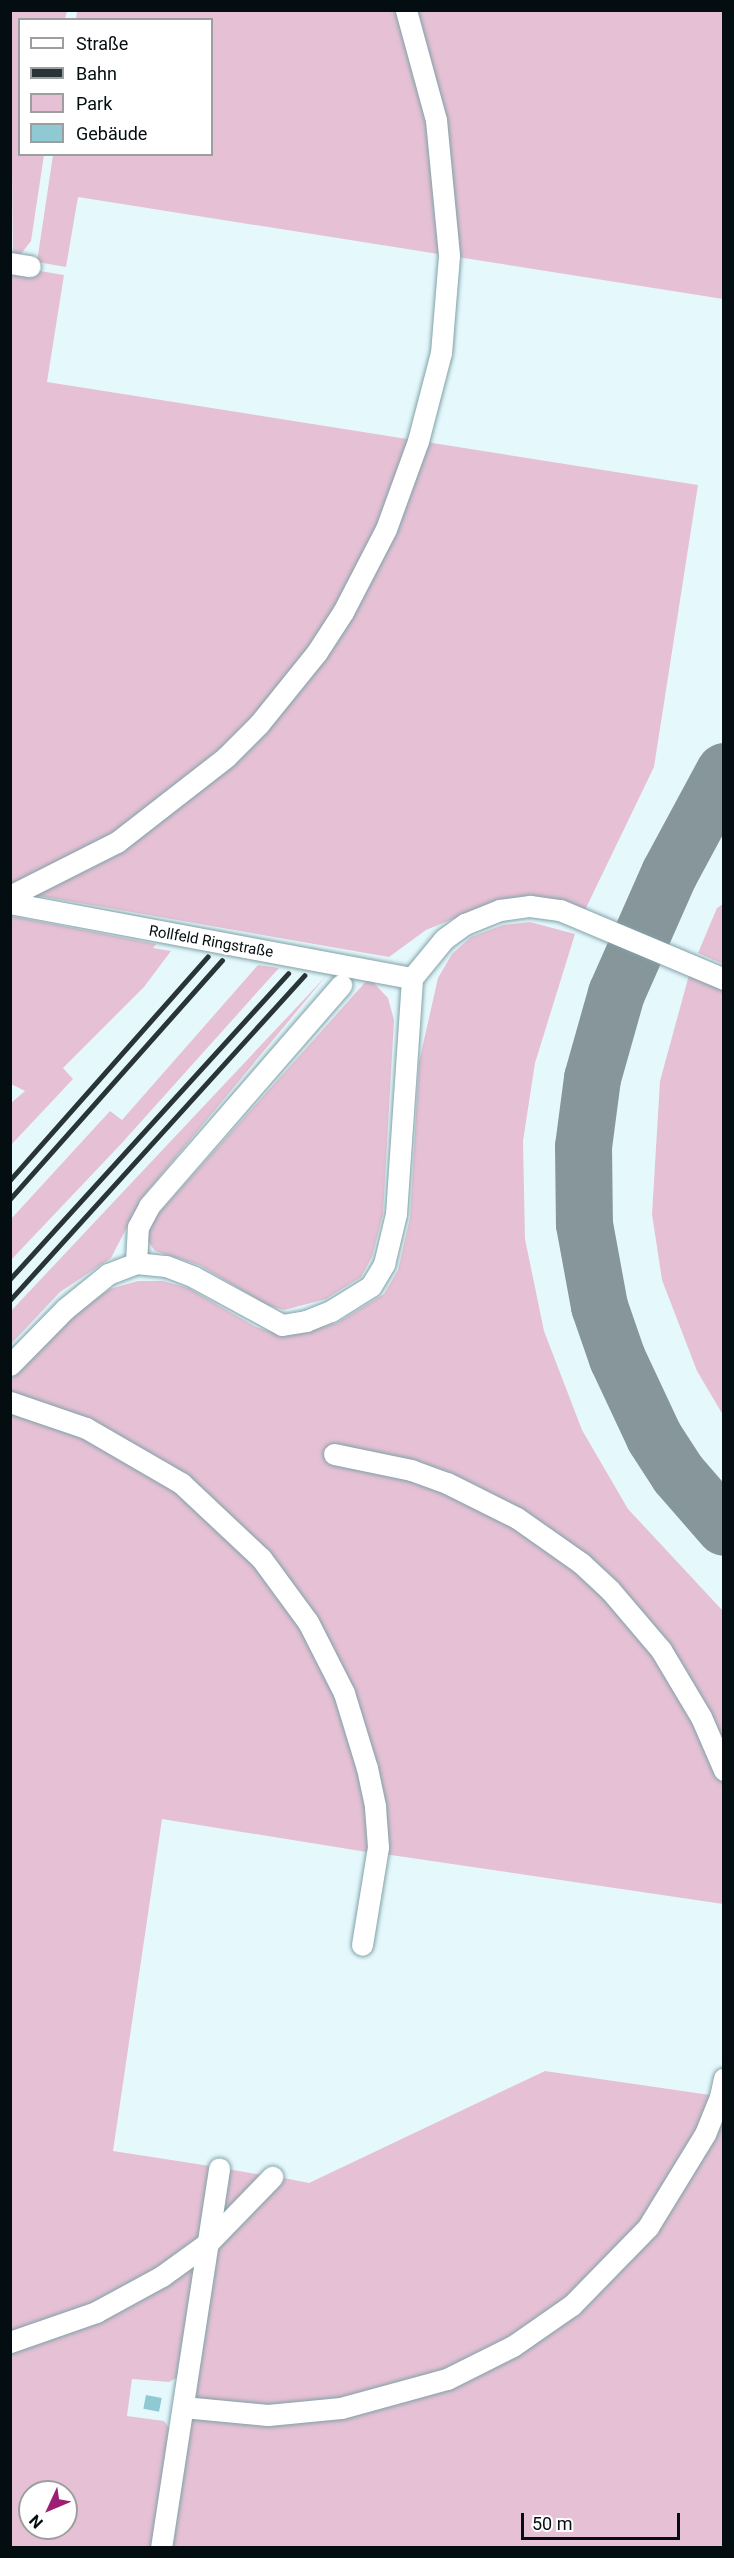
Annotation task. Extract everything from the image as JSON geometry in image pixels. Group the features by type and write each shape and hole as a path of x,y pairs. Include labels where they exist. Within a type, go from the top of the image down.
{"lane":[{"path":"10,896 117,842 226,757 274,706 317,651 343,612 386,529 418,441 441,353 449,255 436,120 406,10"},
{"name":"Rollfeld Ringstraße","path":"10,903 412,978"},
{"path":"10,1365 73,1302 108,1274 136,1263 166,1266 194,1277 282,1324 306,1321 331,1311 371,1286 384,1264 396,1214 412,978 444,939 465,924 500,910 530,906 560,910 723,978"},
{"path":"136,1263 138,1227 149,1206 341,985"},
{"path":"10,1402 86,1428 181,1483 255,1551 308,1622 347,1702 375,1807 378,1847 362,1945"},
{"path":"334,1454 411,1470 474,1495 517,1518 581,1563 610,1590 661,1650 701,1718 723,1770"},
{"path":"183,2407 268,2415 341,2408 447,2379 513,2346 572,2305 648,2227 701,2142 720,2097 723,2078"},
{"path":"161,2547 219,2169"},
{"path":"10,2342 96,2312 162,2276 209,2242 272,2177"}],"green space":[{"path":"10,11 67,11 65,18 18,18 18,156 44,156 31,241 21,254 13,257"},
{"path":"77,11 723,11 723,299 78,197 66,267 37,262 53,156 213,156 213,18 76,18"},
{"path":"10,266 64,275 47,382 698,485 654,767 585,910 497,901 426,930 389,957 11,891"},
{"path":"723,904 723,964 698,953 717,908"},
{"path":"11,916 156,944 153,948 171,951 144,987 63,1068 73,1079 11,1145 11,1103 25,1091 11,1084"},
{"path":"530,922 575,934 535,1063 523,1141 525,1239 544,1331 582,1430 628,1509 723,1611 723,1754 697,1695 673,1656 606,1578 552,1535 505,1503 409,1462 330,1446 329,1456 407,1473 454,1490 501,1514 601,1589 635,1623 690,1702 722,1778 723,1904 384,1854 378,1785 359,1717 336,1661 294,1591 248,1535 199,1491 153,1459 65,1414 11,1399 11,1379 81,1308 110,1289 138,1281 163,1281 188,1288 256,1327 283,1336 337,1323 384,1294 398,1270 410,1218 419,1062 438,978 452,954 471,937 503,925"},
{"path":"258,965 279,968 121,1144 11,1260 11,1219 110,1111 122,1120"},
{"path":"689,975 723,989 723,1415 697,1371 662,1280 652,1214 660,1081"},
{"path":"326,976 142,1198 111,1258 60,1292 11,1344 10,1312"},
{"path":"369,978 388,998 394,1020 383,1214 372,1257 361,1277 326,1299 284,1310 267,1305 199,1265 155,1251 147,1240 148,1225"},
{"path":"11,1409 150,1467 288,1596 353,1720 373,1853 162,1819 113,2151 210,2166 199,2244 159,2274 11,2338"},
{"path":"545,2071 717,2096 684,2168 599,2278 484,2359 295,2410 194,2402 218,2241 279,2177 309,2183"},
{"path":"723,2104 723,2547 171,2548 193,2413 406,2399 604,2283"},
{"path":"228,2169 268,2176 219,2227"},
{"path":"198,2257 178,2377 169,2382 132,2379 127,2416 164,2421 171,2430 153,2547 11,2548 11,2347"}],"building":[{"path":"146,2395 162,2398 159,2412 143,2409"}],"taxiway":[{"path":"724,771 669,873 616,993 592,1078 583,1146 584,1224 599,1306 617,1358 654,1437 678,1474 724,1527"}],"railway":[{"path":"10,1180 207,957"},
{"path":"10,1199 222,960"},
{"path":"10,1279 288,973"},
{"path":"10,1300 304,976"}]}
